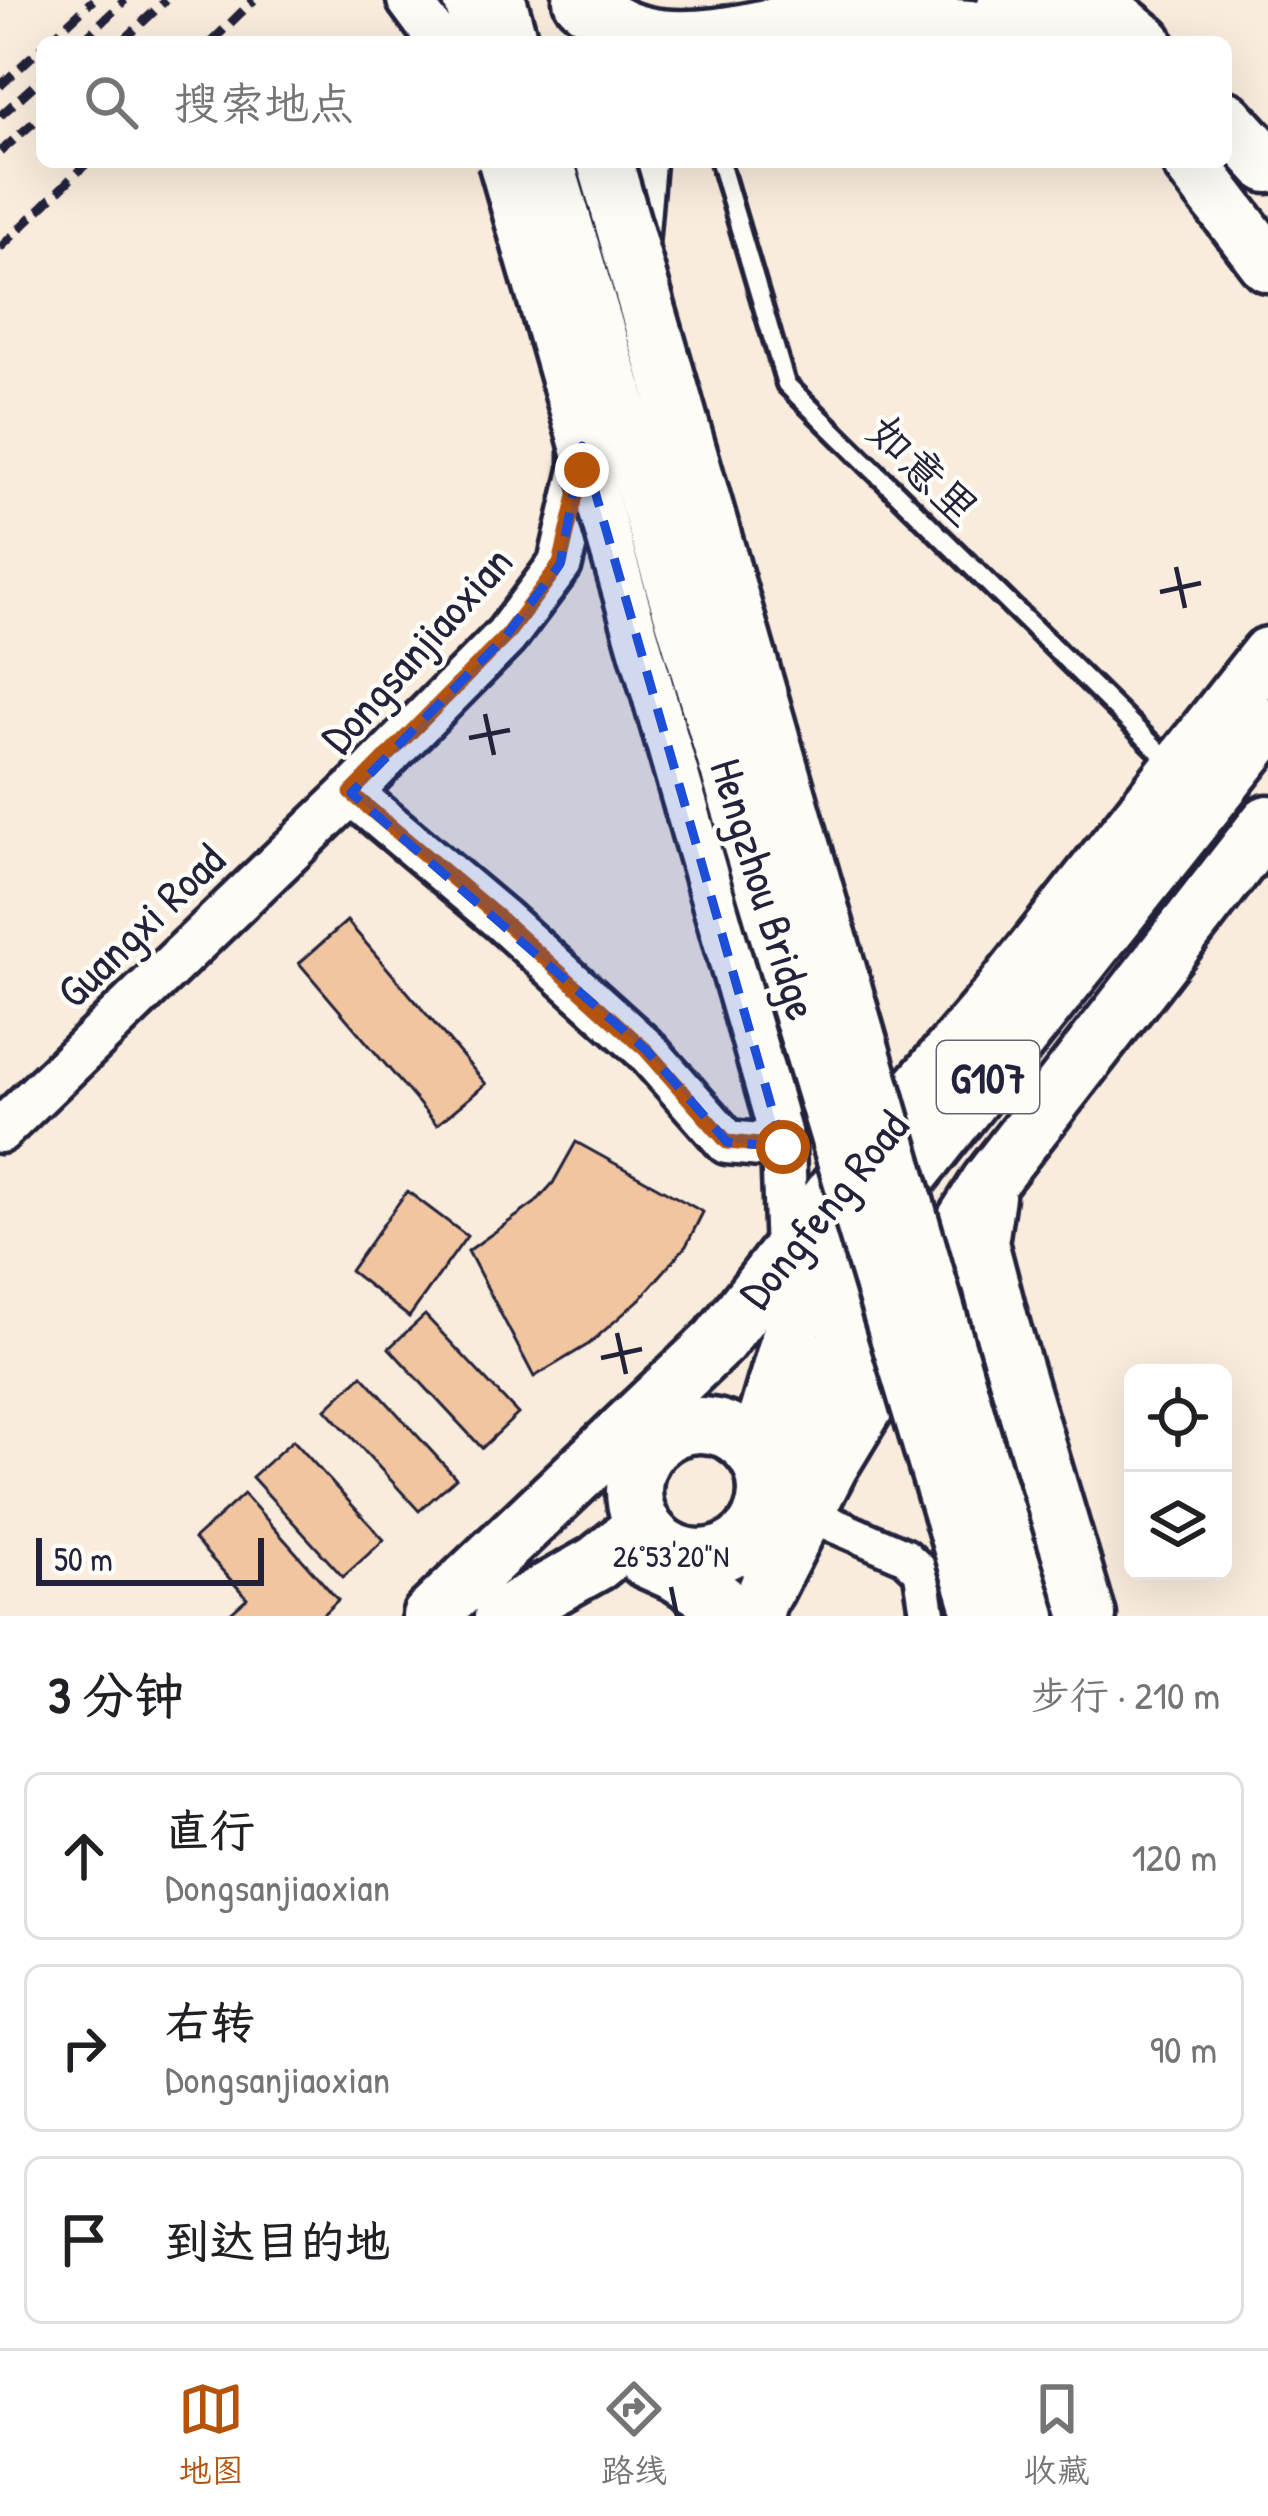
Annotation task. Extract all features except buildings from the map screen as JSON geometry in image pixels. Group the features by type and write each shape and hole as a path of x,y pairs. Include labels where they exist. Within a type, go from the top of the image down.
{"highway":[{"path":"498,0 508,36"},
{"path":"555,0 566,36"},
{"path":"581,0 614,25 652,36"},
{"path":"717,36 868,0"},
{"path":"881,0 966,0 1037,15 1084,36"},
{"path":"1075,0 1112,14 1138,36"},
{"path":"835,36 891,26 968,26 1012,36"},
{"path":"1232,125 1268,165"},
{"name":"Hengzhou Bridge","path":"548,168 982,1616"},
{"name":"Hengzhou Bridge","path":"607,168 1028,1616"},
{"path":"630,246 636,168"},
{"path":"1195,168 1268,264"},
{"path":"1227,168 1268,215"},
{"name":"Dongfeng Road","path":"430,1616 718,1341 1268,655"},
{"name":"Dongfeng Road","path":"780,1486 794,1321 1268,725"},
{"path":"597,1563 638,1556 742,1606 780,1486 891,1269 961,1148 1268,781"},
{"name":"G107","path":"718,1341 665,1435 643,1457 634,1492 637,1509 661,1539 698,1557 718,1555 752,1532 780,1486 922,1314 965,1220 989,1182 1265,834"},
{"path":"989,1182 980,1243 1088,1616"},
{"name":"G107","path":"600,1453 682,1427 722,1428 740,1438 780,1486"},
{"path":"949,1507 964,1616"},
{"path":"502,1616 597,1563 661,1539"}],"main road":[{"path":"661,1539 742,1606"}],"street":[{"path":"409,0 436,36"},
{"path":"465,0 476,36"},
{"path":"502,168 779,1130 787,1253"},
{"name":"Dongsanjiaoxian","path":"519,168 583,372 582,470 560,564 506,636 351,793 646,1050 727,1142 779,1130"},
{"name":"Guangxi Road","path":"0,1131 351,793"},
{"path":"1016,1372 1030,1377 1041,1393 1106,1616"},
{"path":"780,1486 904,1556 921,1571 928,1616"}],"lane":[{"name":"如意里","path":"722,168 786,384 1177,769"}],"highlighted area":[{"path":"582,446 783,1147 727,1142 646,1050 351,793 506,636 560,564"}],"railway":[{"path":"54,36 93,0"},
{"path":"87,36 125,0"},
{"path":"128,36 166,0"},
{"path":"217,36 254,0"},
{"path":"0,86 36,53"},
{"path":"0,116 36,83"},
{"path":"0,152 36,120"},
{"path":"0,248 82,168"}],"route":[{"path":"582,470 560,564 506,636 351,793 646,1050 727,1142 783,1147"}]}
